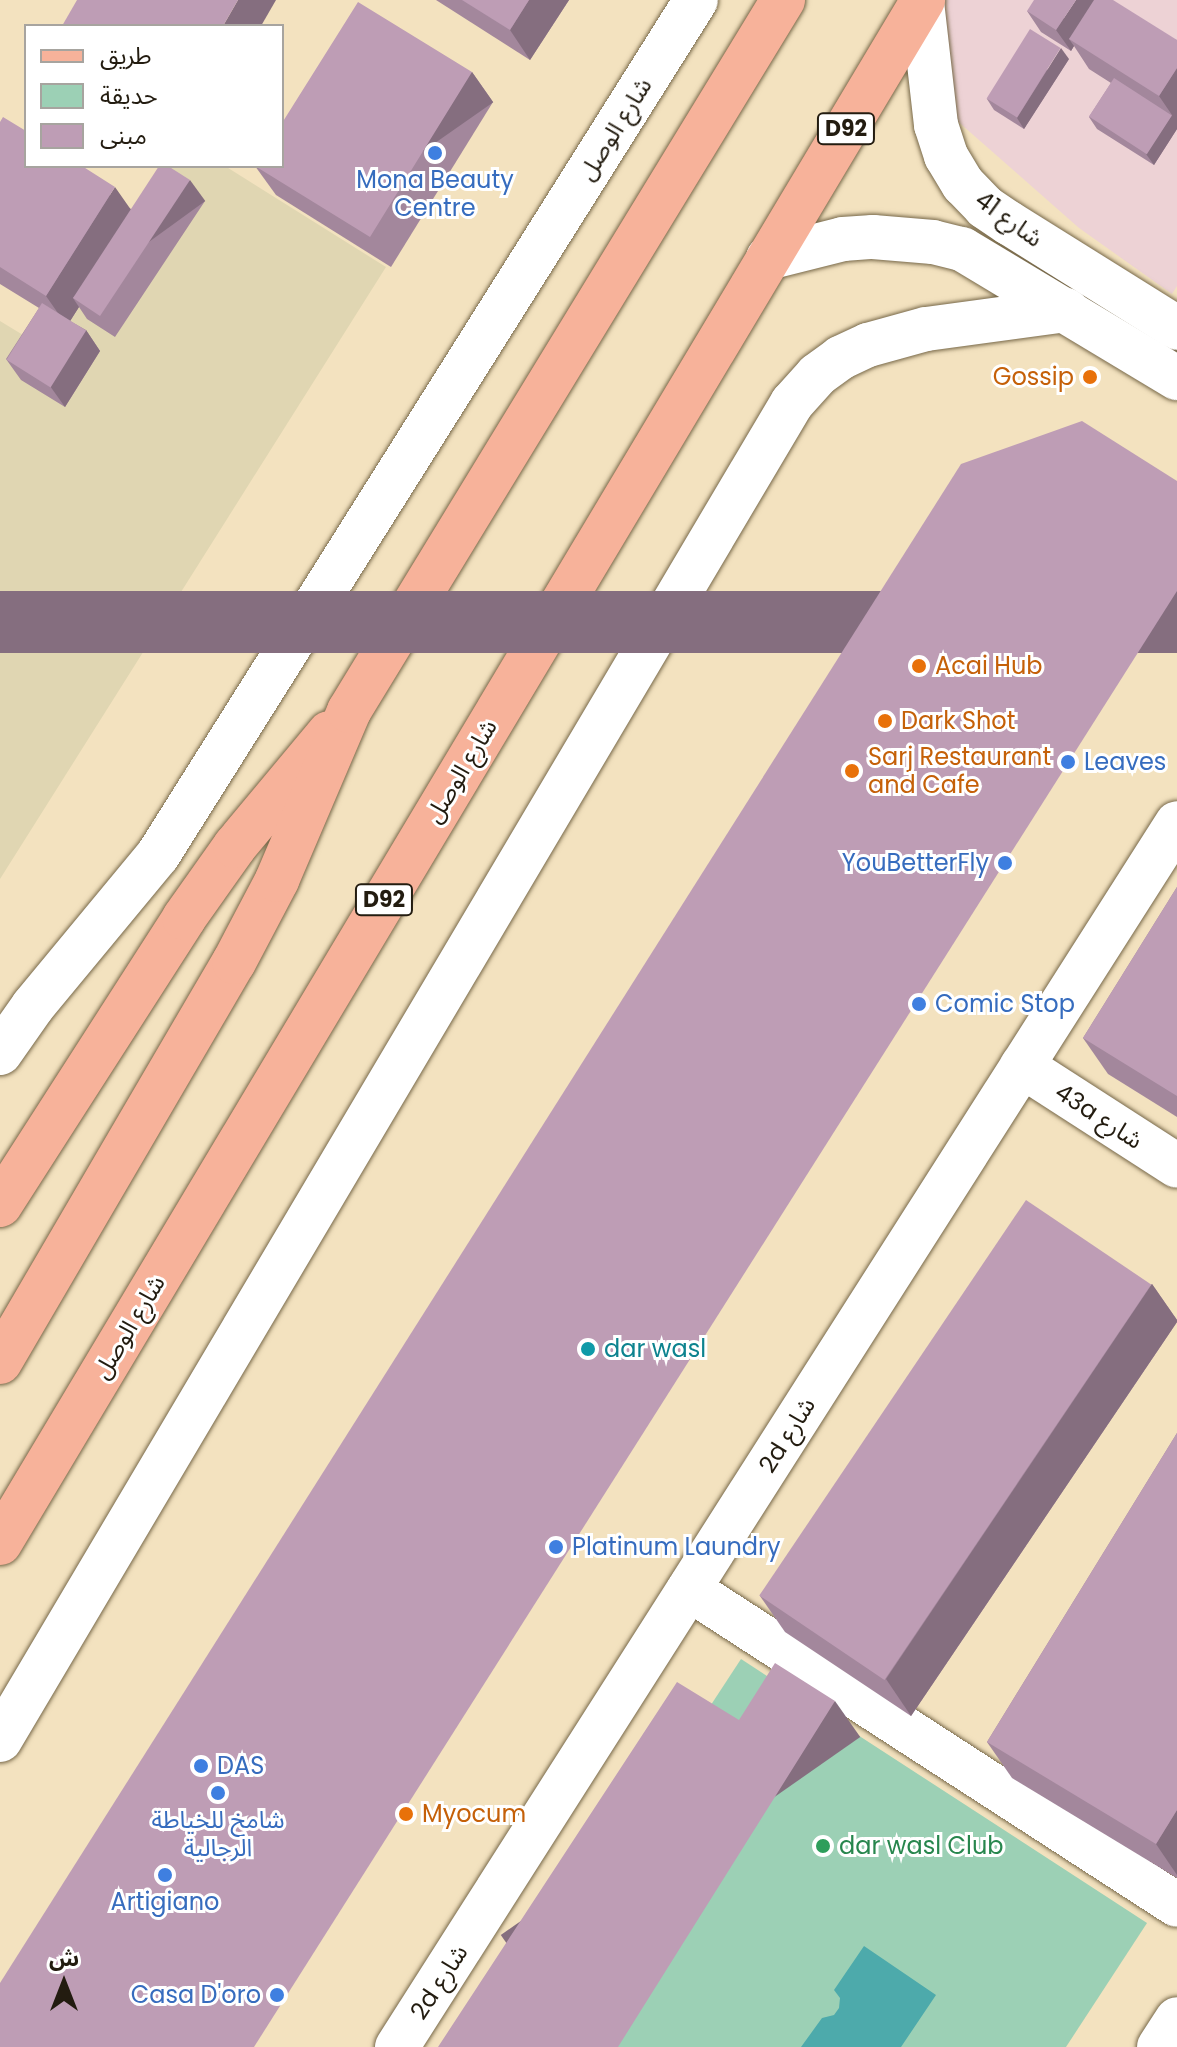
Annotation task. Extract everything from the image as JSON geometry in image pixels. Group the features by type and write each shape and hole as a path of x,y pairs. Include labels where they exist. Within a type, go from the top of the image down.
{"main road":[{"path":"0,1362 234,962 277,880 349,711 783,0"},
{"name":"شارع الوصل","path":"0,1543 923,1"},
{"path":"0,1205 192,906 235,846 349,711"}],"street":[{"name":"شارع الوصل","path":"0,1053 33,1006 158,855 696,0"},
{"name":"شارع 41","path":"923,1 936,125 946,156 963,184 985,207 1177,328"},
{"name":"شارع 41","path":"768,258 843,239 933,242 962,249 1177,378"},
{"path":"0,1740 792,403 817,375 840,358 868,345 926,329 1067,310"},
{"name":"2d شارع","path":"397,2047 1177,823"},
{"name":"43a شارع","path":"1022,1066 1177,1166"},
{"path":"689,1589 1177,1905"},
{"path":"1159,2047 1177,2019"}],"shaded area":[{"path":"917,0 1177,0 1177,286 1172,294 1079,228 938,104"}],"green space":[{"name":"dar wasl Club","path":"741,1659 1147,1923 1066,2047 487,2047"}],"sand":[{"path":"161,168 228,168 386,267 0,879 0,321 46,349"}],"water":[{"path":"864,1946 936,1995 901,2047 801,2047 822,2018 834,2015 839,2008 840,1998 834,1990"}],"building":[{"path":"77,0 238,0 224,24 63,24"},
{"path":"462,0 529,0 510,30"},
{"path":"1034,0 1076,0 1056,30 1027,11"},
{"path":"1094,0 1113,0 1177,40 1177,68 1159,96 1069,39"},
{"path":"358,2 472,72 370,237 258,168 284,168 284,120"},
{"path":"1030,29 1061,48 1017,118 987,99"},
{"path":"1114,78 1172,116 1147,154 1089,117"},
{"path":"3,117 24,130 24,168 85,168 115,187 46,296 0,267 0,122"},
{"path":"158,168 171,168 190,180 100,316 73,298"},
{"path":"42,303 86,331 51,387 6,360"},
{"name":"dar wasl","path":"1082,421 1177,481 1177,591 254,2047 0,2047 0,1983 961,464"},
{"path":"1177,887 1177,1096 1083,1038"},
{"path":"1026,1200 1151,1284 884,1680 759,1595"},
{"path":"1177,1433 1177,1810 1156,1844 987,1742"},
{"path":"775,1663 835,1701 618,2047 438,2047 677,1682 739,1720"}],"place":[{"name":"Mona Beauty Centre","path":"435,153"},
{"name":"Gossip","path":"1090,377"},
{"name":"Acai Hub","path":"919,666"},
{"name":"Dark Shot","path":"885,721"},
{"name":"Leaves","path":"1068,762"},
{"name":"Sarj Restaurant and Cafe","path":"852,771"},
{"name":"YouBetterFly","path":"1005,863"},
{"name":"Comic Stop","path":"919,1004"},
{"name":"dar wasl","path":"588,1349"},
{"name":"Platinum Laundry","path":"556,1547"},
{"name":"DAS","path":"201,1766"},
{"name":"شامخ للخياطة الرجالية","path":"218,1793"},
{"name":"Myocum","path":"406,1814"},
{"name":"dar wasl Club","path":"823,1846"},
{"name":"Artigiano","path":"165,1875"},
{"name":"Casa D'oro","path":"277,1995"}]}
